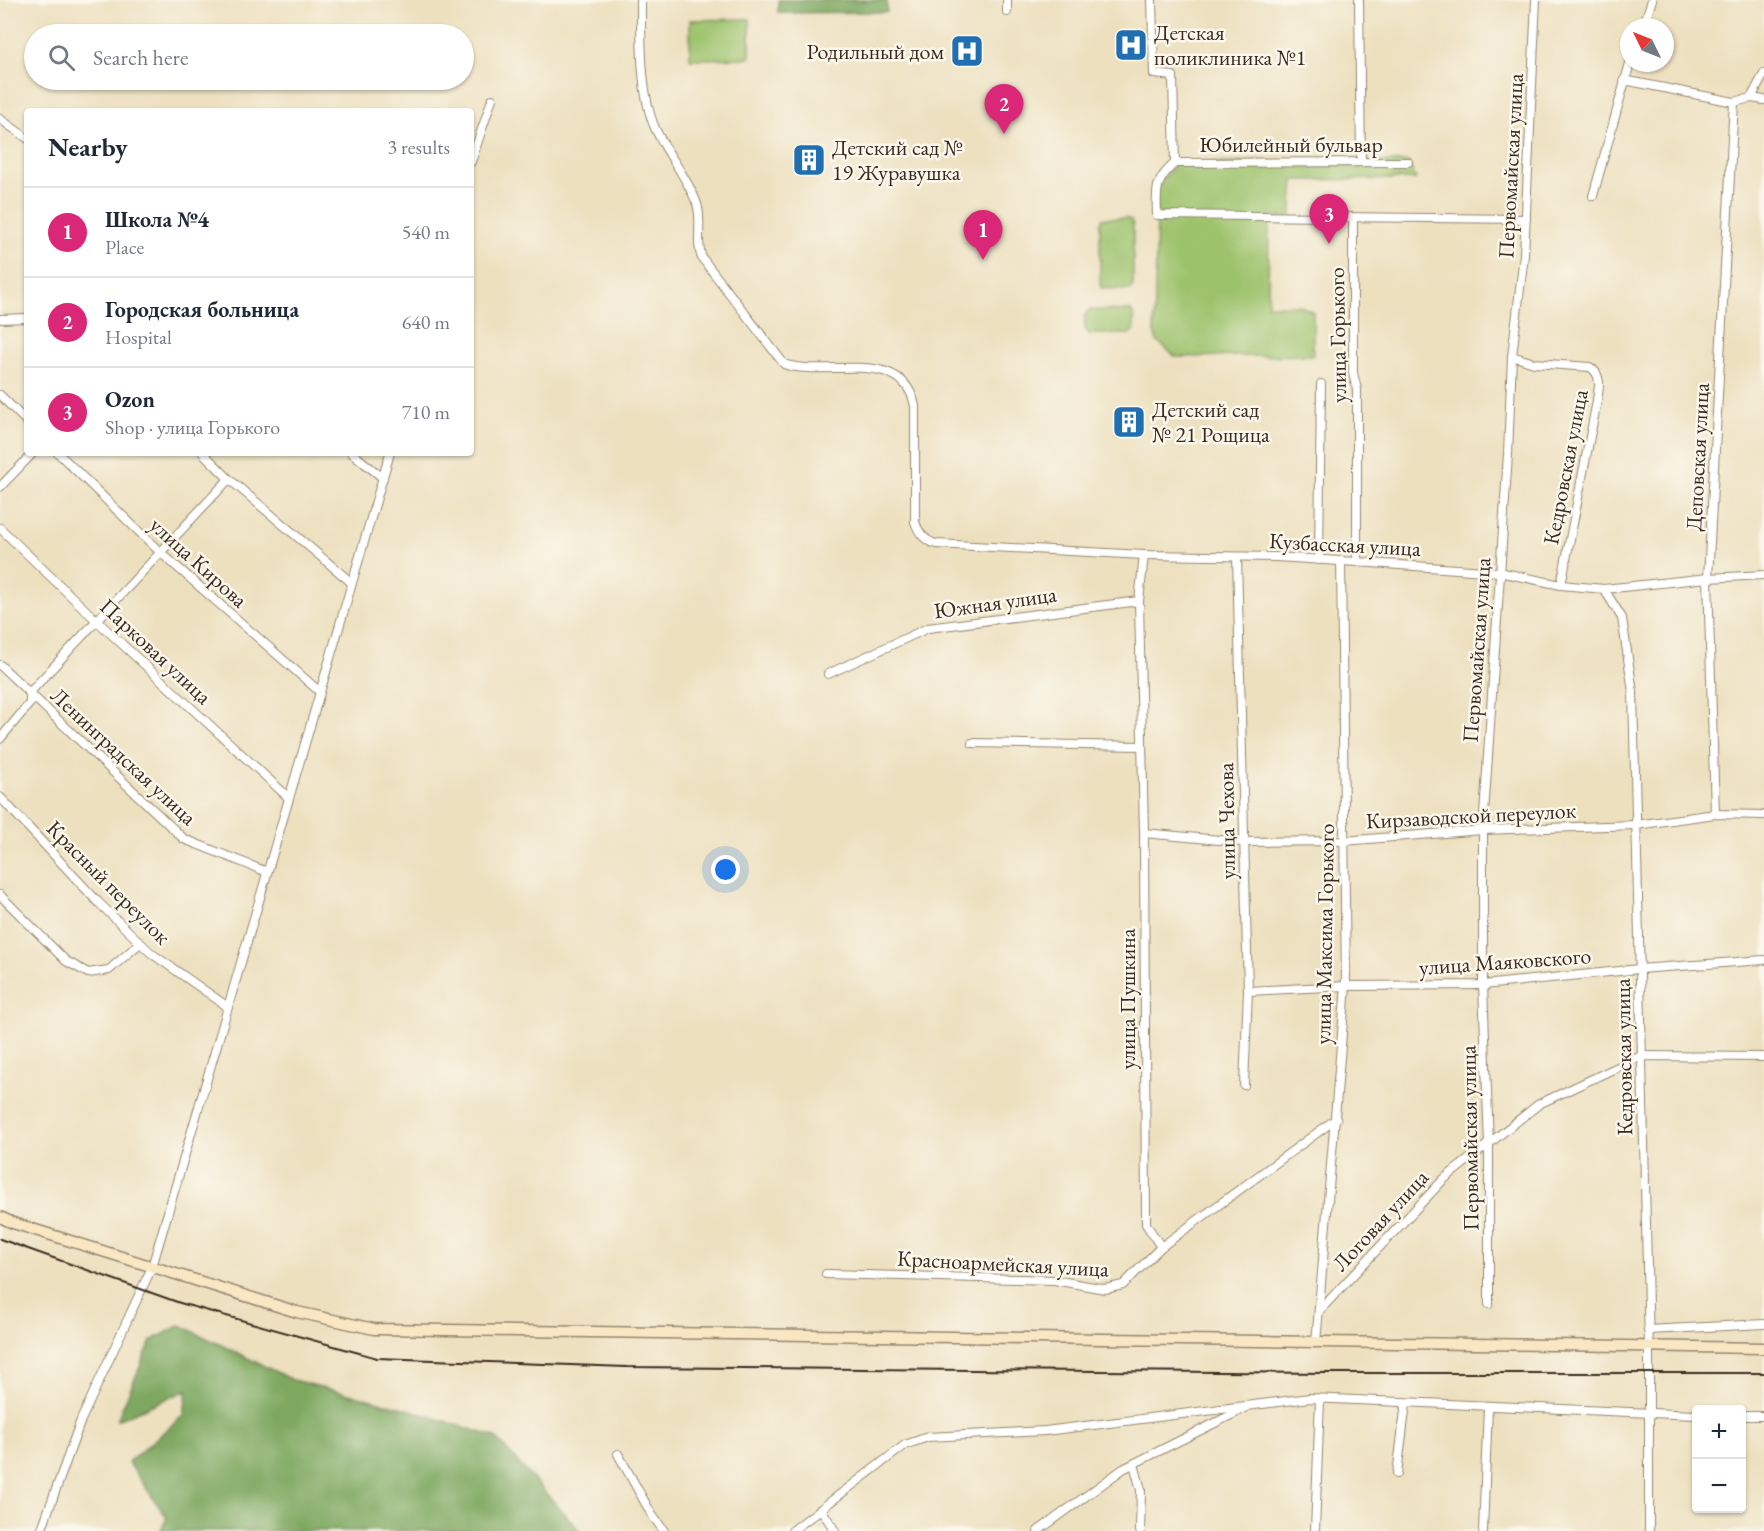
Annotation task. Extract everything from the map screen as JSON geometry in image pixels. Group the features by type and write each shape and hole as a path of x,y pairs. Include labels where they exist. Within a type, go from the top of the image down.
{"street":[{"name":"Кузбасская улица","path":"641,0 644,97 655,128 675,165 690,186 697,204 700,221 698,242 702,258 784,364 797,368 867,368 895,376 906,384 915,406 914,516 916,527 923,537 936,544 1144,555 1357,562 1499,572 1561,585 1604,589 1708,578 1764,575"},
{"path":"1007,0 1007,12"},
{"path":"1152,0 1154,74 1173,76 1175,163 1163,173 1156,190 1157,215 1526,219"},
{"path":"1359,0 1361,162"},
{"name":"Первомайская улица","path":"1489,1304 1489,1144 1483,985 1483,830 1512,356 1524,255 1536,0"},
{"path":"1646,18 1652,0"},
{"path":"1593,196 1627,72"},
{"path":"1751,98 1764,74"},
{"path":"1624,80 1734,102 1751,98 1764,100"},
{"path":"474,153 492,99"},
{"name":"Деповская улица","path":"1715,814 1708,578 1734,102"},
{"path":"0,119 24,136"},
{"name":"Юбилейный бульвар","path":"1175,163 1408,162"},
{"name":"улица Горького","path":"1353,218 1353,373 1357,390 1357,562"},
{"path":"0,319 24,318"},
{"name":"Кедровская улица","path":"1512,356 1534,363 1590,367 1595,370 1599,378 1596,406 1561,585"},
{"path":"1319,560 1321,384"},
{"path":"0,395 24,419"},
{"path":"0,487 30,456"},
{"name":"улица Кирова","path":"61,456 160,552 320,692"},
{"path":"206,456 229,479 352,583"},
{"path":"356,456 383,478"},
{"path":"41,1531 81,1420 152,1267 389,456"},
{"path":"0,739 30,704 30,692 229,479"},
{"name":"Парковая улица","path":"0,528 289,798"},
{"name":"улица Пушкина","path":"1144,555 1139,602 1144,833 1146,1224 1161,1246"},
{"name":"улица Чехова","path":"1238,557 1248,991 1244,1085"},
{"name":"улица Максима Горького","path":"1316,1343 1346,986 1341,561"},
{"name":"Кедровская улица","path":"1604,589 1622,618 1633,692 1649,1347 1649,1531"},
{"name":"Южная улица","path":"828,675 928,628 1139,602"},
{"name":"Ленинградская улица","path":"0,665 184,839 267,872"},
{"path":"972,743 1142,746"},
{"name":"Красный переулок","path":"0,797 97,901 140,943 228,1006"},
{"name":"Кирзаводской переулок","path":"1144,833 1245,842 1343,841 1483,830 1636,825 1715,814 1764,815"},
{"path":"0,895 66,961 87,973 108,970 140,943"},
{"name":"улица Маяковского","path":"1248,991 1346,986 1483,985 1639,969 1764,960"},
{"name":"Логовая улица","path":"1320,1310 1444,1179 1539,1104 1641,1056 1764,1057"},
{"name":"Красноармейская улица","path":"826,1274 1054,1280 1105,1290 1123,1285 1161,1246 1336,1119"},
{"path":"0,1217 14,1224 297,1312 374,1329 1764,1348"},
{"path":"1648,1330 1764,1324"},
{"path":"792,1531 905,1445 928,1437 1045,1431 1252,1404 1320,1399 1692,1415"},
{"path":"1315,1531 1320,1399"},
{"path":"1397,1474 1406,1403"},
{"path":"1038,1531 1123,1469 1252,1404"},
{"path":"1483,1531 1488,1407"},
{"path":"1746,1416 1764,1416"},
{"path":"618,1454 652,1515 664,1531"},
{"path":"1134,1464 1141,1490 1140,1531"},
{"path":"821,1509 835,1531"}],"green space":[{"path":"778,0 887,0 887,12 778,13"},
{"path":"750,19 750,58 690,59 690,20"},
{"path":"1408,162 1416,179 1294,180 1291,217 1269,217 1268,305 1299,305 1313,312 1313,355 1176,357 1157,341 1154,332 1156,190 1175,163"},
{"path":"1126,218 1131,220 1133,225 1133,286 1129,290 1101,288 1100,223 1102,219"},
{"path":"1089,310 1131,311 1134,316 1134,330 1129,334 1089,334 1085,329 1085,315"},
{"path":"180,1325 293,1380 404,1408 495,1437 580,1531 160,1531 167,1518 128,1462 184,1415 187,1390 117,1420 151,1341"}],"railway":[{"path":"0,1239 180,1303 377,1358 627,1367 1327,1373 1764,1373"}],"place":[{"name":"Детская поликлиника №1","path":"1131,45"},
{"name":"Родильный дом","path":"967,51"},
{"name":"Городская больница","path":"1004,134"},
{"name":"Детский сад № 19 Журавушка","path":"809,160"},
{"name":"Ozon","path":"1329,244"},
{"name":"Школа №4","path":"983,260"},
{"name":"Детский сад № 21 Рощица","path":"1129,422"}]}
